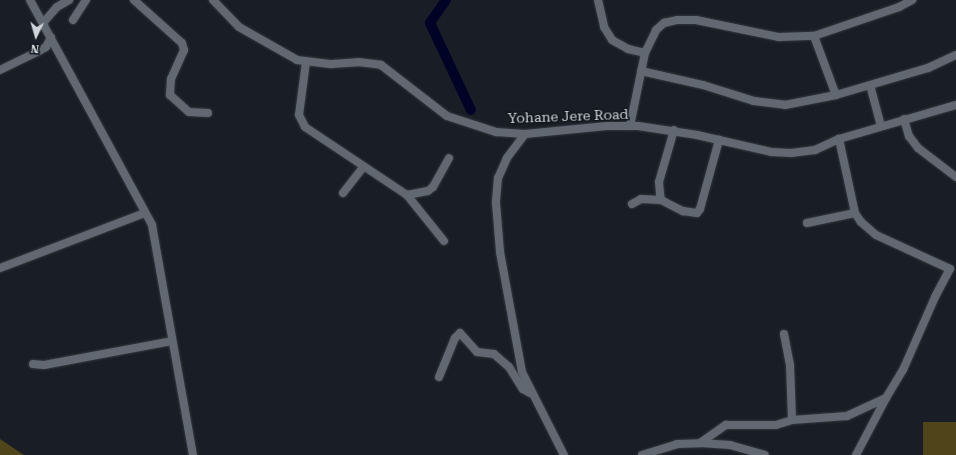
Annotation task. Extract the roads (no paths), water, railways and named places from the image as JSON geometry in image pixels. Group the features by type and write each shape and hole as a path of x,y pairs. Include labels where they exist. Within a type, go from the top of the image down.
{"street":[{"path":"30,0 152,225 193,455"},
{"path":"43,23 57,7 69,0"},
{"path":"73,20 86,0"},
{"path":"134,0 182,43 184,50 171,79 170,94 189,112 208,113"},
{"name":"Yohane Jere Road","path":"213,0 239,27 297,60 332,64 358,62 381,65 447,116 496,132 525,134 630,126 674,130 758,150 791,153 815,150 839,139 956,105"},
{"path":"598,0 604,27 612,40 628,49 644,53"},
{"path":"630,126 644,53 656,30 664,23 677,20 696,20 779,37 814,36 899,7 912,0"},
{"path":"0,70 46,47 50,36"},
{"path":"814,36 836,95"},
{"path":"641,71 703,84 770,104 785,105 836,95 928,68 956,55"},
{"path":"306,62 299,114 301,120 316,135 407,195 444,241"},
{"path":"870,85 881,126"},
{"path":"948,107 956,111"},
{"path":"904,119 909,136 918,148 956,178"},
{"path":"661,200 659,182 674,130"},
{"path":"525,134 507,158 498,178 496,203 507,301 522,372 531,393 564,455"},
{"path":"839,139 855,213 876,235 953,271 935,297 903,370 886,398 856,455"},
{"path":"632,204 641,199 661,200 684,211 697,213 719,140"},
{"path":"407,195 428,191 433,187 449,158"},
{"path":"343,193 363,167"},
{"path":"0,268 145,212"},
{"path":"806,223 855,213"},
{"path":"439,377 455,338 460,333 477,352 494,354 509,367 523,389 531,393"},
{"path":"784,334 790,364 792,420"},
{"path":"33,364 44,365 172,340"},
{"path":"700,443 726,425 776,425 792,420 847,416 886,398"},
{"path":"642,455 677,444 700,443 730,445 765,455"}],"waterway":[{"path":"446,0 430,23 471,110"}]}
